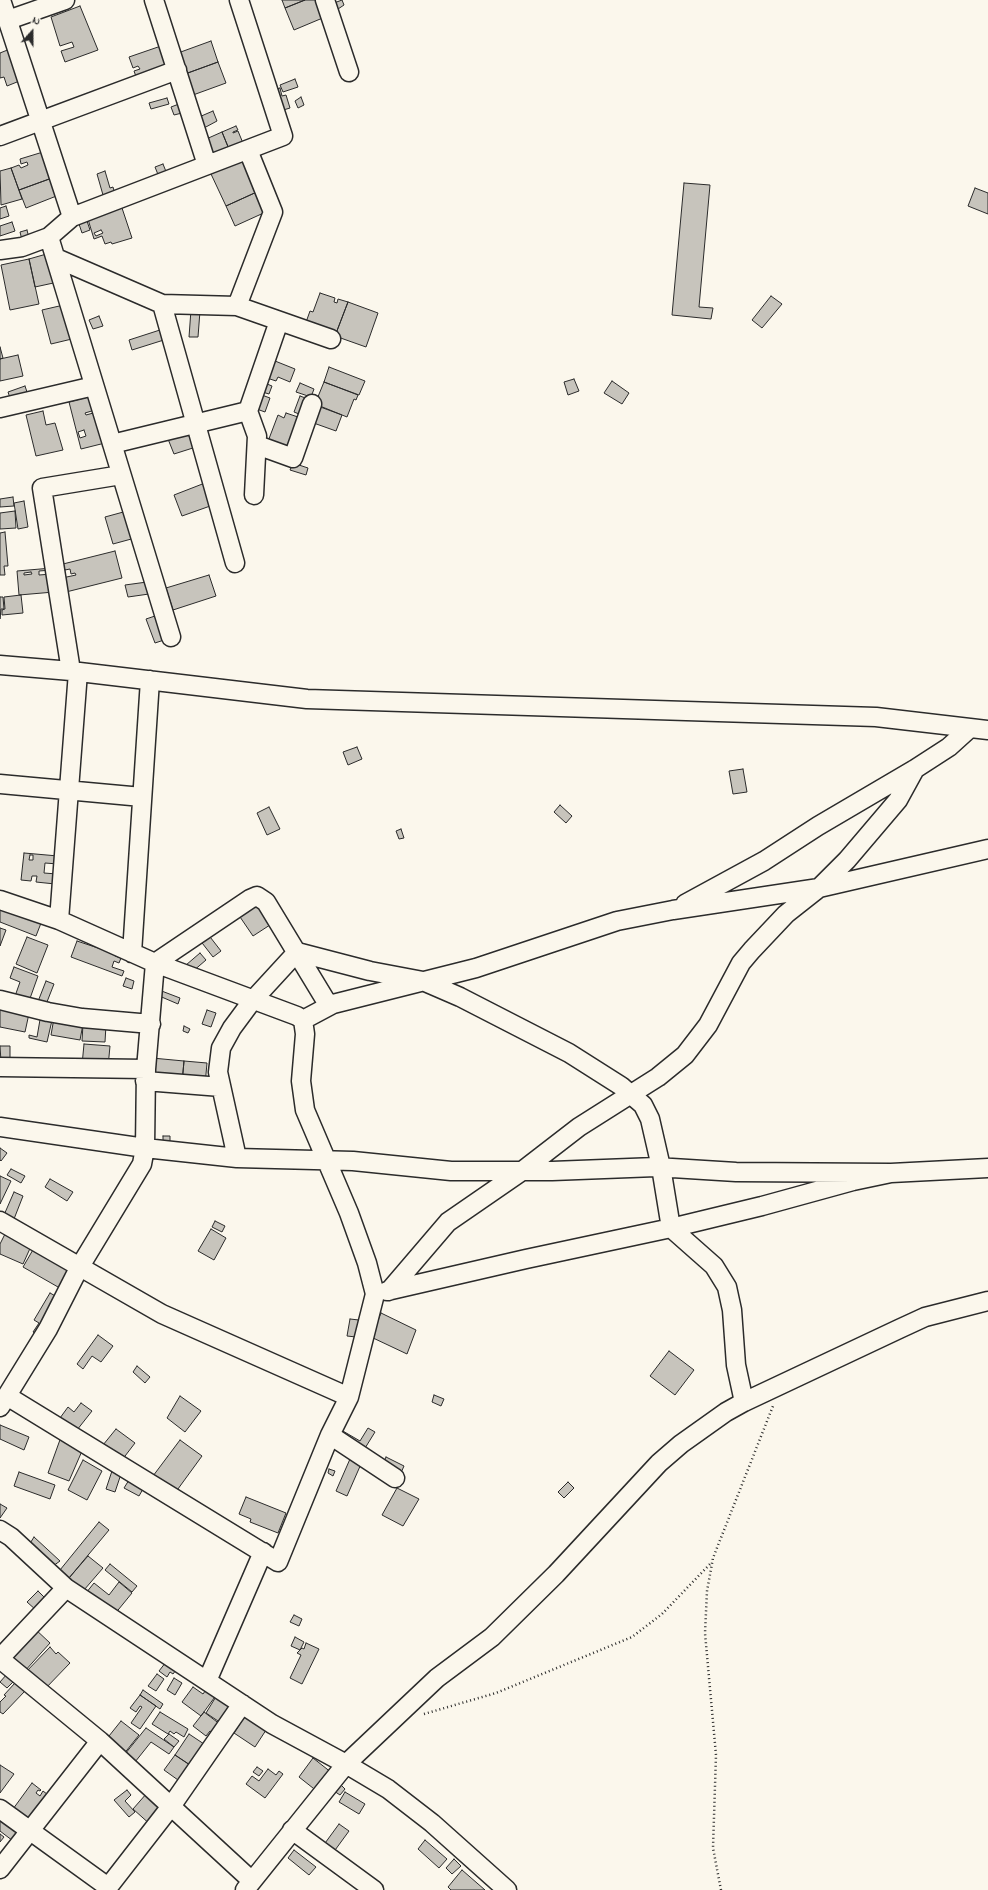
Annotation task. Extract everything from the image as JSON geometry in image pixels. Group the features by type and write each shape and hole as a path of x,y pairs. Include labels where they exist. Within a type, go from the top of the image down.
{"street":[{"path":"1,0 8,20 7,40 41,121 72,216"},
{"path":"8,20 65,0"},
{"path":"154,0 207,165"},
{"path":"0,250 22,247 49,236 72,216 283,136 239,0"},
{"path":"325,0 349,72"},
{"path":"0,136 177,70"},
{"path":"237,306 273,212 248,150"},
{"path":"49,236 170,637"},
{"path":"56,258 162,304 237,306 331,339"},
{"path":"162,304 235,563"},
{"path":"254,495 257,436 248,411 279,321"},
{"path":"0,408 94,386"},
{"path":"257,445 293,458 312,404"},
{"path":"112,444 248,411"},
{"path":"59,920 69,791 75,672 42,488 121,475"},
{"path":"0,668 0,665 75,672 307,699 876,717 988,730"},
{"path":"132,953 150,680"},
{"path":"673,910 764,861 818,826 915,769 948,747 970,728"},
{"path":"155,964 151,1024 145,1075 144,1148 142,1164 80,1268 48,1330 4,1394 278,1562 330,1435 348,1397 382,1292 448,1222 522,1171 579,1127 676,1064 689,1051 708,1026 741,963 786,914 819,888 847,860 898,800 915,769"},
{"path":"0,784 142,797"},
{"path":"303,1020 329,1006 515,956 617,921 673,910 819,888 988,849"},
{"path":"155,964 250,898 257,896 266,902 329,1006"},
{"path":"0,900 59,920 155,964 252,1001 297,1016 303,1020"},
{"path":"297,952 370,971 422,982 460,996 585,1062 631,1094 643,1105 650,1120 661,1167 671,1228 714,1266 727,1287 732,1310 736,1365 744,1402"},
{"path":"237,1158 218,1072 221,1048 232,1028 252,1001 297,952"},
{"path":"0,1000 48,1012 82,1018 151,1024"},
{"path":"303,1020 304,1034 301,1081 302,1099 309,1122 328,1160 367,1263 382,1292"},
{"path":"0,1067 145,1075 221,1087"},
{"path":"0,1128 144,1148 237,1158 376,1162 451,1171 522,1171 661,1167 736,1172 891,1174 988,1168"},
{"path":"382,1292 671,1228 762,1206 853,1181 891,1174"},
{"path":"0,1221 162,1314 348,1397"},
{"path":"66,1588 0,1658 100,1741 172,1805 249,1885 346,1764 437,1678 492,1637 556,1574 659,1463 726,1412 744,1402 925,1317 988,1301"},
{"path":"330,1435 396,1478"},
{"path":"0,1530 11,1537 66,1588 272,1724 346,1764 407,1803 507,1890"},
{"path":"207,1682 263,1552"},
{"path":"0,1809 107,1889 172,1805 242,1704"},
{"path":"0,1869 100,1741"},
{"path":"292,1830 374,1890"}],"path":[{"path":"720,1890 713,1848 716,1755 705,1633 707,1591 712,1563 774,1404"},
{"path":"420,1715 496,1693 632,1638 662,1614 712,1563"}],"building":[{"path":"282,0 305,0 285,8"},
{"path":"305,0 318,0 325,17 294,30 285,8"},
{"path":"342,0 344,5 338,9 334,3"},
{"path":"80,6 98,50 65,62 61,51 74,47 72,42 60,46 51,17"},
{"path":"211,41 218,62 185,74 178,53"},
{"path":"161,46 170,70 138,82 134,71 140,69 138,66 133,68 129,57"},
{"path":"10,49 22,80 7,86 4,77 0,78 0,53"},
{"path":"218,62 226,83 193,95 185,74"},
{"path":"295,79 298,87 283,92 280,85"},
{"path":"280,88 282,96 286,95 290,108 280,111 274,90"},
{"path":"301,97 304,105 298,108 295,101"},
{"path":"167,98 169,104 151,109 149,103"},
{"path":"179,104 182,113 174,115 171,107"},
{"path":"213,111 217,121 204,128 199,117"},
{"path":"236,126 238,130 233,133 238,131 245,148 231,154 222,132"},
{"path":"222,132 231,154 213,161 204,140"},
{"path":"43,152 52,178 19,190 11,168 19,165 21,168 28,165 27,162 21,164 20,159"},
{"path":"245,159 259,191 226,206 211,174"},
{"path":"163,164 167,174 159,177 155,167"},
{"path":"11,168 22,199 1,205 0,171"},
{"path":"105,171 110,188 113,187 116,198 105,202 97,174"},
{"path":"52,178 59,195 26,208 19,190"},
{"path":"684,183 710,185 699,307 713,308 711,319 672,315"},
{"path":"975,188 988,193 988,214 968,206"},
{"path":"259,191 268,211 235,226 226,206"},
{"path":"121,205 132,238 112,244 111,242 105,244 102,236 94,239 87,216","holes":["101,230 103,233 96,236 94,233"]},
{"path":"6,206 9,216 0,219 0,208"},
{"path":"87,221 90,230 82,233 79,224"},
{"path":"12,222 15,231 0,236 0,226"},
{"path":"27,230 29,238 22,240 20,232"},
{"path":"50,253 58,282 35,287 29,259"},
{"path":"29,259 39,304 10,310 1,265"},
{"path":"320,293 335,298 334,302 337,303 338,299 348,302 335,336 305,325 310,311 313,312"},
{"path":"771,296 782,304 762,328 752,320"},
{"path":"348,302 378,313 366,347 335,336"},
{"path":"68,304 76,338 51,344 42,310"},
{"path":"191,310 200,311 198,337 189,337"},
{"path":"99,316 103,326 93,329 89,320"},
{"path":"163,329 167,339 132,350 129,340"},
{"path":"0,347 3,358 0,359"},
{"path":"18,355 23,376 0,381 0,359"},
{"path":"270,359 295,369 290,382 278,377 276,381 264,377"},
{"path":"329,367 365,381 359,395 324,382"},
{"path":"574,379 579,391 568,395 564,382"},
{"path":"612,381 629,393 622,404 604,393"},
{"path":"262,382 272,386 269,394 259,391"},
{"path":"324,382 358,395 356,400 354,399 347,417 315,404"},
{"path":"300,383 314,389 311,397 296,392"},
{"path":"25,386 29,398 12,404 8,392"},
{"path":"259,394 270,398 265,412 254,408"},
{"path":"92,396 95,410 85,413 86,415 97,412 105,443 81,449 69,402","holes":["84,430 86,436 80,438 78,432"]},
{"path":"300,396 311,400 304,416 294,412"},
{"path":"315,405 342,415 336,431 308,421"},
{"path":"43,411 46,425 55,423 63,450 36,456 26,415"},
{"path":"286,413 304,419 292,453 267,444 278,415 284,418"},
{"path":"191,431 196,447 174,454 168,439"},
{"path":"293,463 308,468 306,475 290,470"},
{"path":"205,483 213,505 182,516 174,495"},
{"path":"13,497 14,506 0,507 0,499"},
{"path":"24,501 28,527 18,529 14,503"},
{"path":"15,511 16,528 0,529 0,513"},
{"path":"127,511 135,538 113,544 105,517"},
{"path":"5,532 8,566 4,566 5,575 0,575 0,533"},
{"path":"115,551 122,578 66,592 62,578 76,575 75,573 71,574 70,569 65,570 63,564"},
{"path":"52,568 52,570 39,571 39,575 52,574 54,592 19,595 17,571","holes":["31,572 32,574 24,575 24,573"]},
{"path":"209,575 216,596 173,610 166,588"},
{"path":"147,582 149,594 128,597 125,585"},
{"path":"21,595 23,613 2,615 2,610 5,609 4,597"},
{"path":"0,597 3,597 4,609 1,609 0,619"},
{"path":"155,616 164,640 155,643 146,619"},
{"path":"357,747 362,759 348,765 343,752"},
{"path":"743,769 747,792 733,794 729,771"},
{"path":"560,805 572,816 566,823 554,812"},
{"path":"269,807 280,829 267,835 257,813"},
{"path":"401,829 404,838 399,839 396,831"},
{"path":"24,853 58,856 58,864 45,863 44,873 57,874 55,884 36,882 37,876 32,876 31,881 21,880","holes":["30,855 33,855 33,860 29,860"]},
{"path":"258,902 273,923 253,936 238,914"},
{"path":"0,909 43,918 36,936 0,922"},
{"path":"0,928 6,930 0,946"},
{"path":"207,933 221,951 213,957 199,939"},
{"path":"27,937 48,945 37,973 16,964"},
{"path":"77,941 116,954 115,956 121,958 119,963 114,961 112,967 124,971 122,976 71,957"},
{"path":"200,953 206,960 192,972 186,965"},
{"path":"14,967 38,976 28,1004 14,999 20,982 10,978"},
{"path":"126,978 134,981 132,989 123,986"},
{"path":"46,981 54,984 45,1007 37,1004"},
{"path":"159,990 180,998 178,1004 157,995"},
{"path":"0,1003 30,1009 25,1032 0,1027"},
{"path":"207,1010 216,1013 211,1027 202,1024"},
{"path":"41,1014 53,1016 47,1042 29,1038 29,1035 37,1037"},
{"path":"54,1018 83,1024 80,1040 51,1035"},
{"path":"83,1024 106,1025 105,1042 82,1041"},
{"path":"184,1026 190,1029 188,1033 183,1031"},
{"path":"84,1044 110,1046 108,1067 82,1065"},
{"path":"0,1046 10,1046 10,1062 1,1062"},
{"path":"152,1058 184,1061 182,1083 150,1080"},
{"path":"184,1061 207,1063 205,1085 182,1083"},
{"path":"163,1136 170,1136 170,1146 163,1146"},
{"path":"0,1148 7,1153 1,1161 0,1160"},
{"path":"11,1169 25,1176 21,1183 7,1175"},
{"path":"0,1176 11,1181 0,1204"},
{"path":"50,1179 73,1192 67,1201 45,1187"},
{"path":"14,1192 23,1196 14,1219 4,1215"},
{"path":"215,1221 225,1226 222,1232 212,1227"},
{"path":"211,1229 226,1238 214,1260 198,1251"},
{"path":"6,1232 32,1244 23,1264 0,1254 0,1244"},
{"path":"34,1248 76,1271 65,1291 23,1267"},
{"path":"50,1293 59,1298 38,1335 33,1332 39,1323 34,1320"},
{"path":"381,1313 416,1330 407,1354 371,1337"},
{"path":"350,1319 359,1320 356,1337 347,1336"},
{"path":"98,1335 113,1346 101,1362 92,1356 83,1369 77,1364"},
{"path":"669,1351 694,1370 675,1395 650,1376"},
{"path":"137,1366 150,1377 145,1383 133,1372"},
{"path":"434,1395 444,1399 441,1406 432,1402"},
{"path":"180,1396 201,1411 185,1432 167,1418"},
{"path":"81,1403 92,1411 77,1430 60,1418 68,1407 74,1412"},
{"path":"0,1425 29,1437 24,1450 0,1439"},
{"path":"336,1427 360,1441 368,1428 375,1432 362,1453"},
{"path":"116,1429 135,1443 122,1460 103,1445"},
{"path":"61,1437 82,1451 69,1481 48,1473"},
{"path":"180,1440 202,1456 175,1493 153,1476"},
{"path":"386,1457 404,1466 400,1475 382,1466"},
{"path":"350,1459 361,1464 347,1496 336,1491"},
{"path":"83,1460 102,1471 87,1500 68,1490"},
{"path":"329,1469 335,1471 333,1476 328,1473"},
{"path":"112,1471 121,1474 115,1492 106,1489"},
{"path":"19,1472 55,1485 50,1499 14,1486"},
{"path":"129,1480 143,1489 139,1496 124,1488"},
{"path":"568,1482 574,1488 564,1498 558,1492"},
{"path":"397,1488 419,1499 403,1526 382,1515"},
{"path":"246,1497 286,1513 278,1533 250,1522 251,1519 239,1514"},
{"path":"0,1504 7,1508 0,1518"},
{"path":"99,1522 109,1530 69,1578 60,1570"},
{"path":"34,1537 60,1561 53,1566 29,1545"},
{"path":"88,1556 103,1568 84,1590 69,1578"},
{"path":"110,1564 137,1586 132,1592 105,1570"},
{"path":"119,1582 132,1593 114,1615 86,1593 94,1583 109,1595"},
{"path":"38,1591 46,1599 36,1610 27,1602"},
{"path":"294,1615 302,1619 299,1626 290,1622"},
{"path":"34,1628 50,1643 24,1672 7,1657"},
{"path":"295,1637 304,1642 300,1650 291,1646"},
{"path":"306,1643 319,1649 302,1684 290,1678 301,1655 297,1653 302,1648 304,1649"},
{"path":"50,1647 56,1654 58,1652 70,1663 43,1691 24,1674"},
{"path":"166,1662 176,1670 173,1674 170,1672 167,1677 159,1671"},
{"path":"7,1674 14,1681 7,1688 0,1682"},
{"path":"157,1674 164,1679 156,1691 148,1686"},
{"path":"174,1678 182,1683 175,1695 167,1690"},
{"path":"15,1683 25,1691 3,1714 0,1712 0,1702"},
{"path":"193,1687 203,1694 208,1687 217,1694 201,1716 182,1702"},
{"path":"143,1690 163,1704 160,1709 140,1695"},
{"path":"140,1695 156,1706 140,1729 131,1723 142,1707 140,1706 136,1712 130,1708"},
{"path":"217,1695 236,1708 224,1725 206,1713"},
{"path":"160,1712 188,1729 184,1737 176,1732 174,1734 170,1731 168,1734 152,1724"},
{"path":"204,1712 225,1728 218,1737 210,1731 206,1736 193,1726"},
{"path":"247,1713 268,1727 255,1747 234,1733"},
{"path":"121,1721 139,1735 123,1755 105,1741"},
{"path":"146,1728 174,1747 169,1754 151,1742 135,1762 125,1754"},
{"path":"169,1734 179,1741 174,1747 164,1739"},
{"path":"189,1734 210,1748 196,1769 175,1755"},
{"path":"175,1755 196,1769 185,1785 164,1770"},
{"path":"313,1758 332,1773 318,1792 299,1777"},
{"path":"0,1765 14,1774 0,1793"},
{"path":"257,1767 263,1771 259,1776 253,1772"},
{"path":"268,1769 276,1775 279,1771 283,1774 265,1798 246,1784 252,1776 259,1781"},
{"path":"32,1783 41,1790 38,1790 36,1793 40,1796 43,1791 52,1798 34,1823 13,1809"},
{"path":"340,1784 345,1789 340,1795 334,1791"},
{"path":"127,1790 131,1795 125,1801 135,1812 129,1817 114,1800"},
{"path":"345,1792 365,1804 359,1814 339,1802"},
{"path":"147,1793 166,1809 152,1826 133,1809"},
{"path":"0,1815 25,1834 17,1844 0,1831"},
{"path":"339,1824 349,1831 330,1857 320,1850"},
{"path":"0,1834 4,1837 0,1842"},
{"path":"425,1840 447,1859 439,1868 418,1849"},
{"path":"294,1850 316,1867 309,1875 288,1858"},
{"path":"454,1859 461,1866 452,1874 446,1868"},
{"path":"462,1870 485,1890 451,1890 448,1887"}]}
